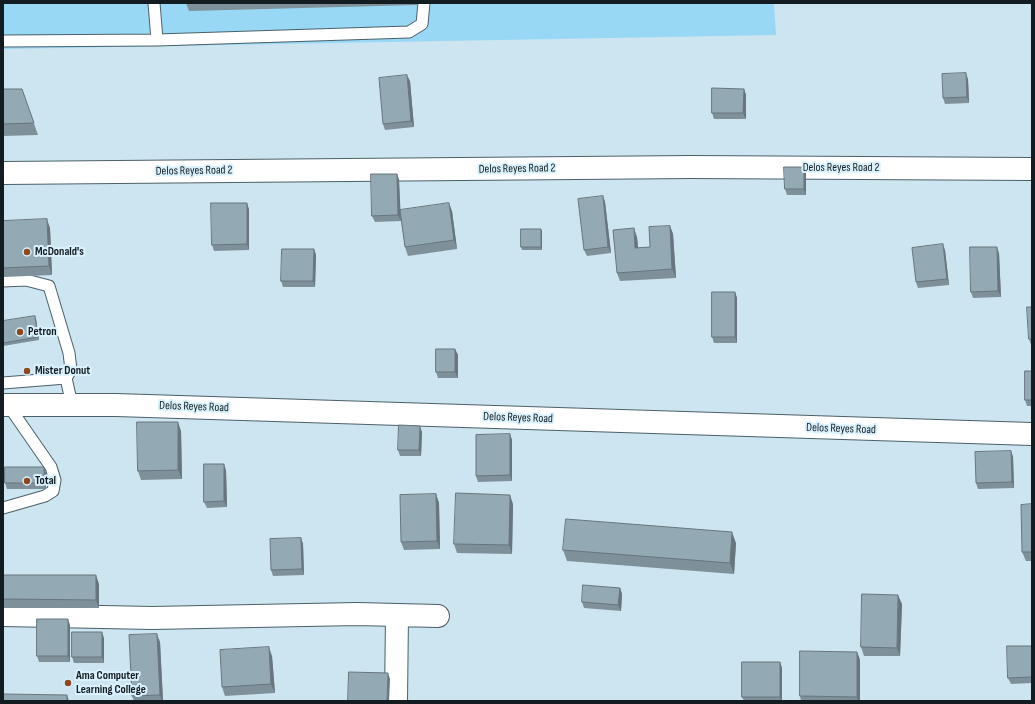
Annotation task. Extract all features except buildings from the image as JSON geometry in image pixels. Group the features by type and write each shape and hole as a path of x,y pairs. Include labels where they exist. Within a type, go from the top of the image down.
{"street":[{"name":"Delos Reyes Road 2","path":"3,173 692,167 1032,169"},
{"name":"Delos Reyes Road","path":"5,405 72,405 1032,434"},
{"path":"3,615 152,618 357,614 438,616"},
{"path":"396,701 397,615"}],"lane":[{"path":"154,3 157,40"},
{"path":"3,40 157,40 409,32 422,24 424,3"},
{"path":"3,281 26,280 49,286 69,353 71,370 66,378 72,405"},
{"path":"3,383 66,378"},
{"path":"3,508 45,496 53,491 56,480 51,467 5,405"}],"shaded area":[{"path":"3,3 774,3 776,35 3,49"}],"place":[{"name":"McDonald's","path":"27,252"},
{"name":"Petron","path":"20,332"},
{"name":"Mister Donut","path":"27,371"},
{"name":"Total","path":"27,481"},
{"name":"Ama Computer Learning College","path":"68,683"}]}
